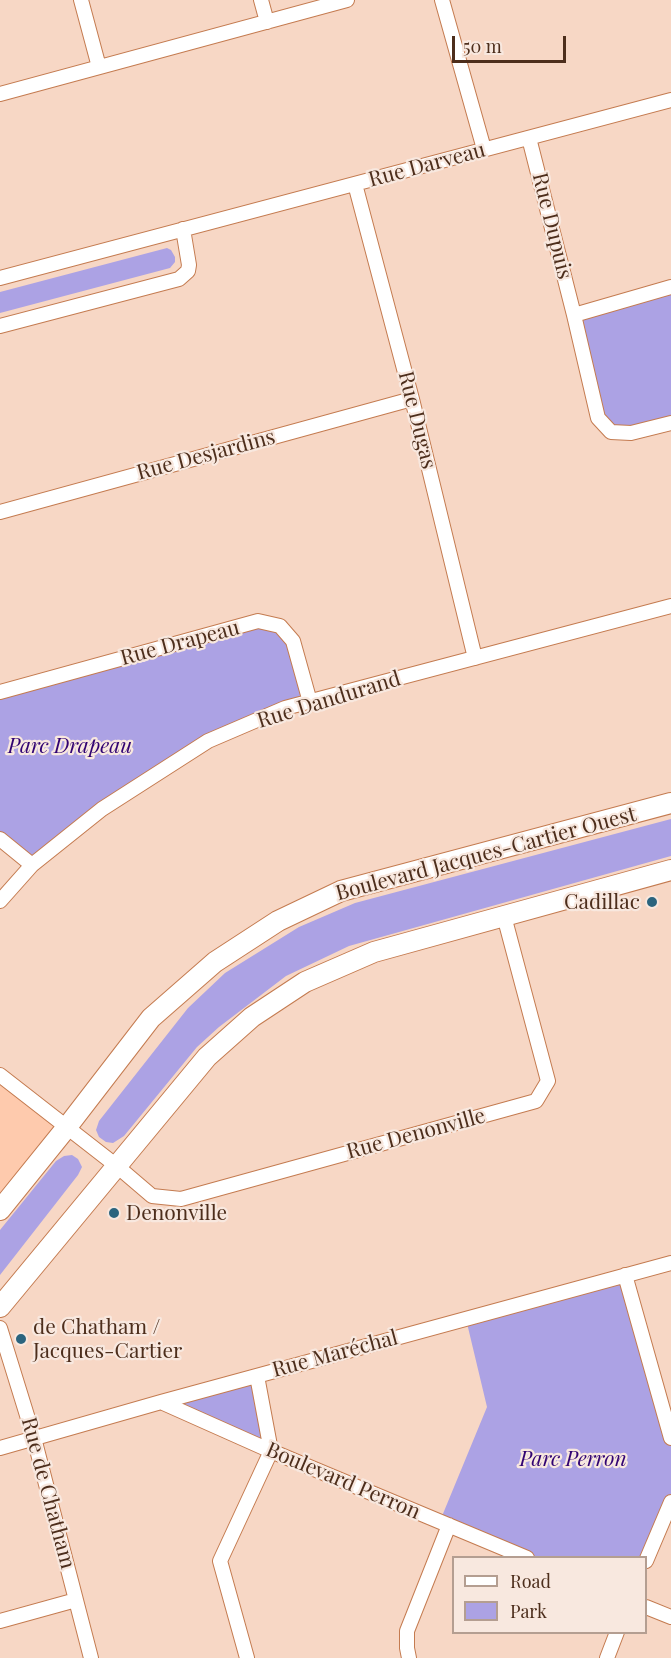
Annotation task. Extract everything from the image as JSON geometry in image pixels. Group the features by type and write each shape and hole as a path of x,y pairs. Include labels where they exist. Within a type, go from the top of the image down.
{"main road":[{"name":"Boulevard Jacques-Cartier Ouest","path":"0,1210 67,1128 151,1018 215,962 278,921 341,891 671,803"},
{"path":"0,1307 207,1057 252,1017 305,982 374,952 671,870"}],"street":[{"path":"81,0 99,67"},
{"path":"261,0 267,22"},
{"path":"0,94 347,0"},
{"path":"442,0 484,150"},
{"name":"Rue Darveau","path":"0,278 671,100"},
{"name":"Rue Dupuis","path":"529,138 598,418 611,432 631,433 671,423"},
{"name":"Rue Dugas","path":"355,184 412,399 475,658"},
{"path":"0,326 179,279 188,271 189,266 183,229"},
{"path":"574,315 671,287"},
{"name":"Rue Desjardins","path":"0,512 412,399"},
{"name":"Rue Dandurand","path":"0,901 32,865 102,809 208,741 285,708 671,606"},
{"name":"Rue Drapeau","path":"0,692 258,621 280,626 293,641 310,702"},
{"path":"0,839 32,865"},
{"name":"Rue Denonville","path":"0,1075 152,1196 181,1199 536,1101 548,1081 504,916"},
{"name":"Rue Maréchal","path":"0,1448 671,1263"},
{"path":"625,1275 671,1438"},
{"name":"Rue de Chatham","path":"0,1329 34,1438 91,1658"},
{"path":"246,1658 219,1561 271,1451 256,1376"},
{"name":"Boulevard Perron","path":"161,1402 271,1451 525,1556"},
{"path":"647,1556 671,1502"},
{"path":"409,1658 407,1631 449,1525"},
{"path":"0,1621 76,1600"},
{"path":"647,1608 671,1617"},
{"path":"607,1658 616,1634"}],"shaded area":[{"path":"0,1075 67,1127 0,1210"}],"green space":[{"path":"167,248 175,257 175,262 170,268 0,313 0,292"},
{"path":"671,287 671,423 611,432 598,418 574,315"},
{"name":"Parc Drapeau","path":"258,621 280,626 310,702 208,741 32,865 0,839 0,692"},
{"path":"671,819 671,856 349,946 286,976 219,1027 197,1047 124,1136 113,1143 106,1142 99,1137 96,1130 99,1121 188,1008 225,973 299,927 355,903"},
{"path":"72,1155 78,1159 82,1167 78,1175 0,1275 0,1230 56,1161 64,1156"},
{"name":"Parc Perron","path":"625,1275 671,1438 671,1502 647,1556 525,1556 440,1521 487,1407 466,1319"},
{"path":"257,1376 271,1451 161,1402"}],"place":[{"name":"Cadillac","path":"652,902"},
{"name":"Denonville","path":"114,1213"},
{"name":"de Chatham / Jacques-Cartier","path":"21,1339"}]}
